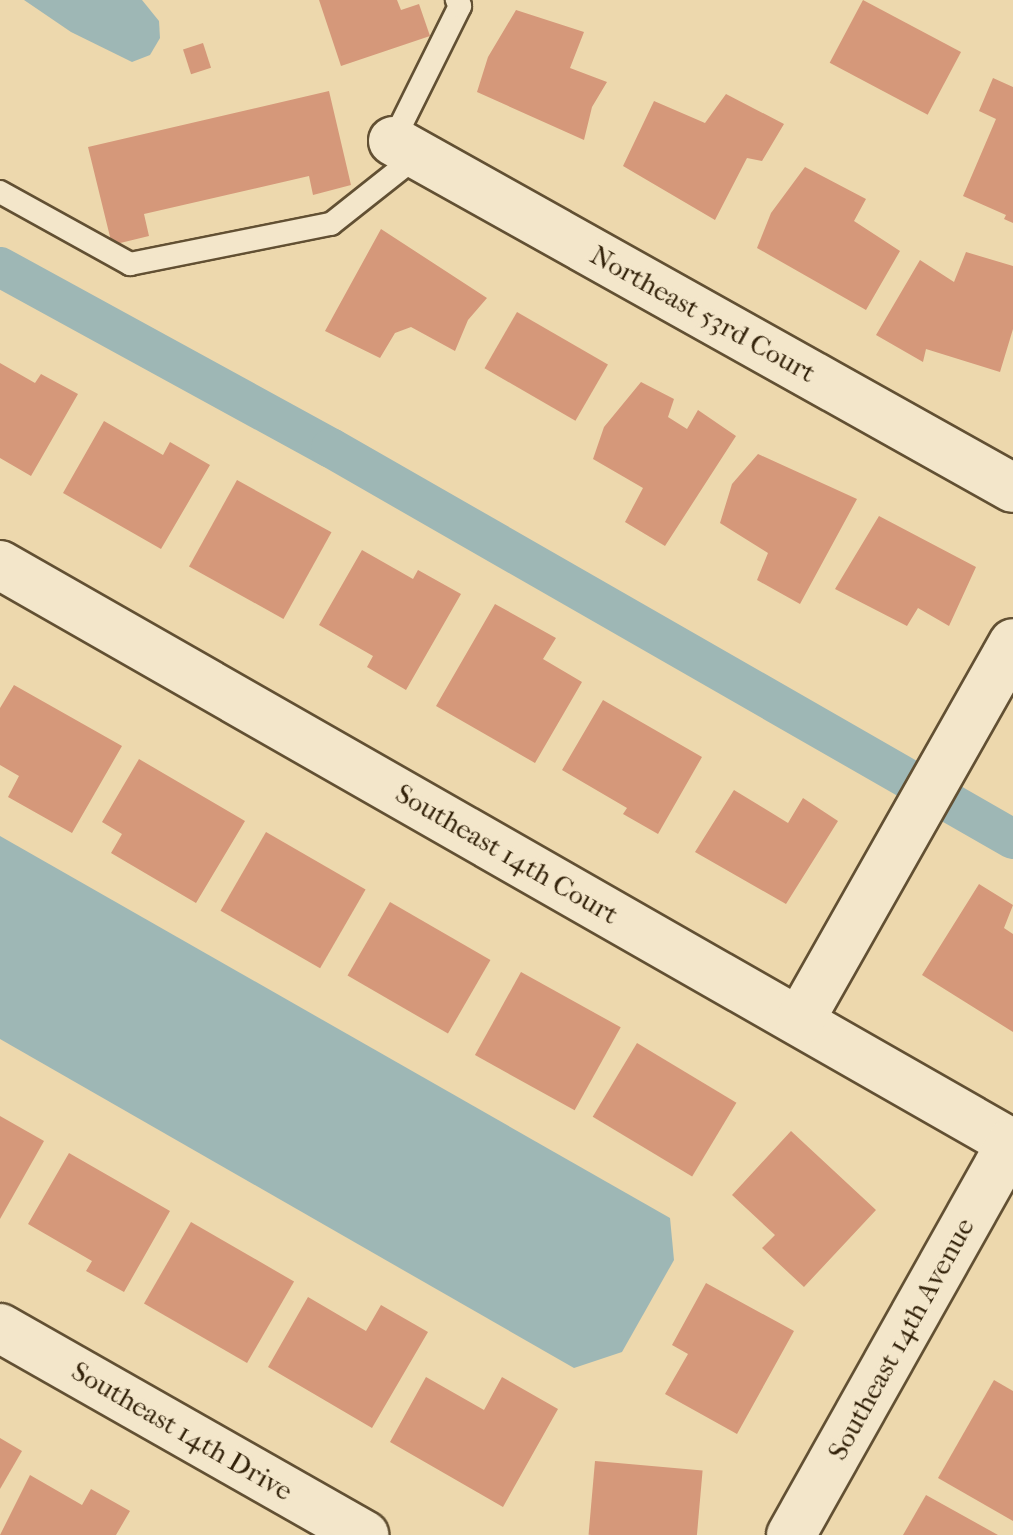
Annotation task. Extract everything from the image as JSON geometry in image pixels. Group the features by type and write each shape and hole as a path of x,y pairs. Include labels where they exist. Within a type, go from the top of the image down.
{"street":[{"name":"Northeast 53rd Court","path":"405,148 1013,488"},
{"name":"Southeast 14th Court","path":"0,565 1012,1144"},
{"path":"800,1020 1013,643"},
{"name":"Southeast 14th Avenue","path":"791,1535 1012,1144"},
{"name":"Southeast 14th Drive","path":"0,1328 364,1535"}],"lane":[{"path":"0,192 130,264 331,224 405,148 460,6 458,0"}],"water":[{"path":"24,0 142,0 159,21 160,38 150,55 132,62 71,32"},
{"path":"0,836 670,1218 674,1260 622,1352 574,1368 0,1039"}],"building":[{"path":"319,0 397,0 401,10 419,4 430,36 341,66"},
{"path":"863,0 961,52 928,115 830,63"},
{"path":"516,10 584,32 570,68 607,82 592,107 584,140 477,92 488,57"},
{"path":"203,43 211,68 191,74 183,49"},
{"path":"993,78 1013,87 1013,223 1004,219 1006,215 963,196 996,119 979,111"},
{"path":"329,91 351,185 313,195 309,176 144,214 149,236 112,245 88,147"},
{"path":"726,94 784,124 762,161 747,158 715,220 623,166 654,101 705,123"},
{"path":"805,167 866,199 854,221 900,251 866,310 757,248 771,213"},
{"path":"381,229 487,298 468,320 455,351 411,327 395,333 380,358 325,331"},
{"path":"966,252 1013,266 1013,329 1000,372 926,349 923,362 876,335 920,260 954,282"},
{"path":"517,312 608,365 575,421 484,368"},
{"path":"0,363 35,383 41,374 78,394 31,476 0,458"},
{"path":"641,382 674,399 668,417 687,429 698,410 736,436 665,546 625,522 643,488 593,459 604,427"},
{"path":"104,421 163,455 170,442 210,465 161,549 63,493"},
{"path":"758,454 857,499 800,604 757,580 768,553 720,523 732,484"},
{"path":"237,480 331,532 283,619 189,567"},
{"path":"879,516 976,567 949,626 918,608 907,626 835,589"},
{"path":"362,550 413,579 418,570 461,594 406,690 367,667 373,656 319,625"},
{"path":"495,604 556,638 543,659 582,682 535,763 436,706"},
{"path":"14,685 122,746 72,833 8,797 19,776 0,765 0,708"},
{"path":"603,700 702,757 658,834 623,814 627,808 562,770"},
{"path":"139,759 245,821 196,903 111,853 122,834 102,822"},
{"path":"734,790 788,823 803,798 838,821 786,904 695,852"},
{"path":"266,832 366,890 320,968 220,911"},
{"path":"979,884 1013,905 1004,928 1013,934 1013,1032 922,975"},
{"path":"390,902 490,960 448,1034 348,976"},
{"path":"521,972 621,1027 575,1110 475,1055"},
{"path":"637,1043 736,1103 692,1176 593,1117"},
{"path":"0,1116 44,1141 0,1219"},
{"path":"791,1131 876,1210 804,1287 762,1248 775,1235 732,1195"},
{"path":"69,1153 170,1211 124,1292 86,1271 92,1261 28,1224"},
{"path":"191,1222 294,1282 247,1363 144,1303"},
{"path":"706,1283 794,1331 737,1434 665,1394 688,1354 672,1345"},
{"path":"308,1297 366,1331 381,1305 428,1332 372,1428 268,1367"},
{"path":"426,1377 484,1410 502,1377 558,1409 503,1507 390,1442"},
{"path":"994,1380 1013,1391 1013,1521 938,1478"},
{"path":"0,1438 22,1451 0,1489"},
{"path":"595,1461 703,1470 697,1535 589,1535"},
{"path":"30,1475 82,1505 91,1489 130,1511 116,1535 0,1535"},
{"path":"926,1495 998,1535 903,1535"}],"waterway":[{"path":"0,267 331,448 1013,839"}]}
